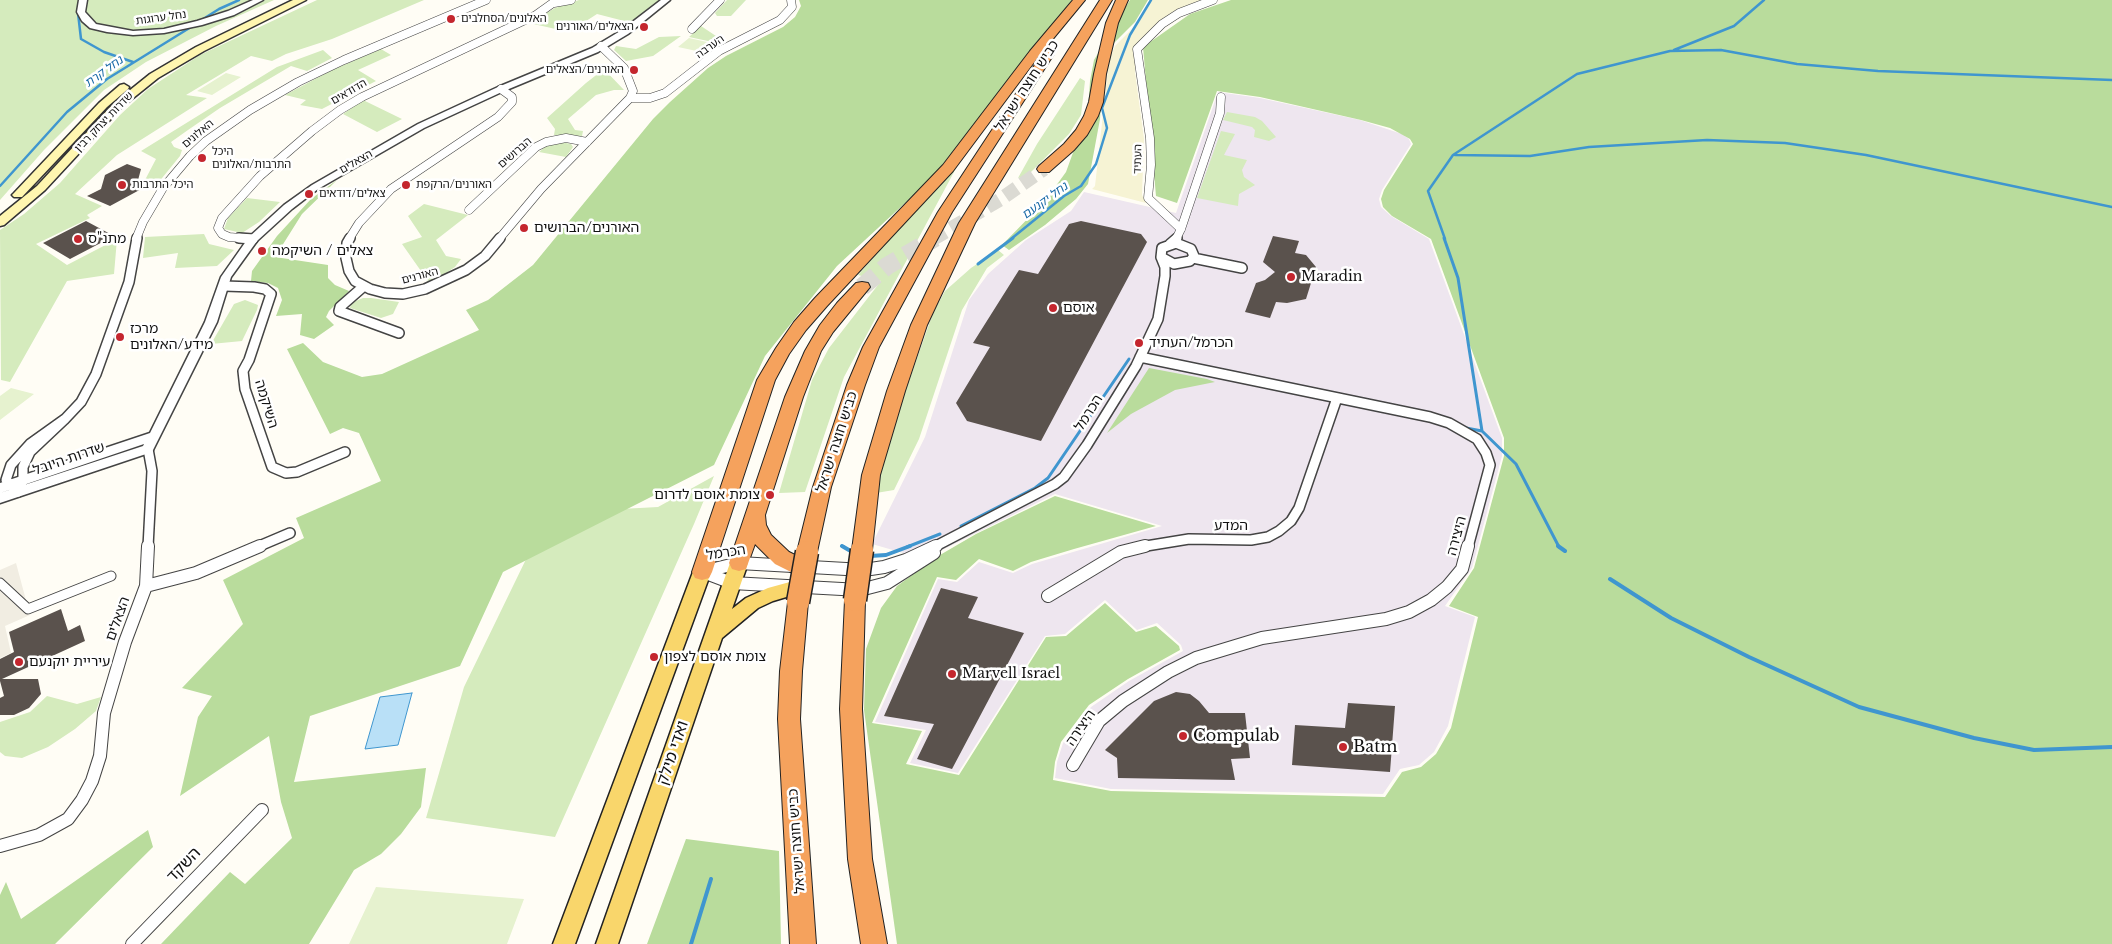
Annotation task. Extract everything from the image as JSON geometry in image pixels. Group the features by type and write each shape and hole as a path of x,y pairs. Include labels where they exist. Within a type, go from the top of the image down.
{"highway":[{"name":"כביש חוצה ישראל","path":"803,944 789,719 791,671 803,559 822,487 856,384 871,347 945,212 1081,0"},
{"path":"702,572 766,380 782,352 800,326 821,302 948,168 1034,54 1081,0"},
{"name":"כביש חוצה ישראל","path":"874,944 860,859 851,718 855,600 871,475 896,391 920,325 968,223 1106,0"},
{"path":"1044,169 1070,146 1082,132 1091,116 1096,102 1100,74 1112,23 1122,0"},
{"path":"739,563 756,517 794,396 813,350 838,314 862,287"},
{"path":"756,517 756,525 763,540 782,558 803,559"}],"main road":[{"name":"שדרות יצחק רבין","path":"0,211 36,178 102,105 141,74 191,46 288,0"},
{"name":"שדרות יצחק רבין","path":"0,222 41,188 130,94 169,66 301,0"},
{"path":"242,28 310,0"},
{"name":"ואדי מילק","path":"607,944 739,563"},
{"path":"564,944 702,572"},
{"path":"713,636 752,603 768,595 798,595"}],"street":[{"name":"נחל ערוגות","path":"83,0 81,12 89,23 107,30 133,33 164,31 199,23 231,13 259,0"},
{"name":"נחל ערוגות","path":"90,0 89,10 92,17 99,22 116,28 139,29 169,27 198,21 231,10 252,0"},
{"name":"האלונים","path":"65,419 30,444 8,471 6,480 13,486 30,452 65,419 81,402 96,374 130,282 136,240 143,222 163,188 190,156 206,141 244,114 298,82 344,60 486,0"},
{"path":"555,2 570,0"},
{"name":"הצאלים","path":"0,846 39,835 68,819 82,800 100,756 104,713 125,642 146,586 152,471 143,446 154,436 211,322 226,277 252,239 288,207 339,171 421,126 601,46 640,21 666,0"},
{"path":"692,29 720,0"},
{"name":"הערבה","path":"630,98 650,98 665,93 719,51 780,20 792,7 791,0"},
{"name":"העתיד","path":"1181,229 1148,198 1151,166 1150,138 1137,49 1162,24 1179,13 1213,0"},
{"name":"הדודאים","path":"252,239 229,237 222,234 218,228 222,218 260,176 312,131 340,110 362,97 522,22 555,2"},
{"path":"601,46 624,68 633,91 630,98"},
{"path":"398,333 339,311 340,307 364,286 355,281 349,271 346,258 347,243 359,223 391,189 507,108 512,102 512,97 501,89"},
{"path":"1221,96 1220,112 1181,229 1177,238 1162,248 1161,257 1168,263 1180,264 1193,258 1242,268"},
{"name":"האורנים","path":"364,286 385,293 403,294 425,289 466,270 485,256 541,189 625,106 630,98"},
{"name":"הברושים","path":"469,210 541,144 566,138 587,142"},
{"path":"1181,229 1187,246 1193,252 1193,258"},
{"path":"1170,244 1187,246"},
{"name":"הכרמל","path":"702,572 739,563 803,559 864,570 874,569 906,560 1046,491 1064,477 1087,445 1140,358 1158,319 1165,276 1165,268 1161,257"},
{"path":"1165,276 1180,264"},
{"name":"השיקמה","path":"224,286 254,287 265,289 271,294 268,309 251,349 250,360 243,371 244,389 272,467 286,473 297,472 346,452"},
{"name":"היצירה","path":"1073,765 1099,721 1122,701 1168,672 1196,658 1262,638 1386,619 1409,612 1431,600 1448,587 1462,569 1490,465 1486,452 1477,439 1449,423 1430,417 1140,358"},
{"name":"המדע","path":"1048,596 1121,552 1152,544 1189,539 1251,540 1268,537 1279,531 1291,521 1299,508 1337,398"},
{"name":"שדרות היובל","path":"0,498 13,486 143,446"},
{"path":"146,586 196,573 290,533"},
{"name":"הכרמל","path":"702,572 732,583 798,595 873,588 899,576 957,536"},
{"path":"0,582 28,609 111,576"},
{"name":"השקד","path":"132,944 262,810"}],"shaded area":[{"path":"1150,0 1203,0 1165,17 1136,45 1135,72 1144,139 1142,195 1146,203 1092,189 1095,186 1109,60 1115,46 1139,22"},
{"path":"1218,92 1260,98 1360,120 1402,134 1409,139 1411,144 1382,190 1379,199 1381,207 1391,216 1429,239 1502,438 1502,456 1472,568 1445,606 1475,617 1448,726 1434,752 1419,765 1400,769 1383,794 1111,789 1055,778 1057,762 1063,743 1091,707 1129,681 1183,651 1181,645 1157,623 1137,630 1105,600 1065,634 1045,636 958,773 910,763 926,730 875,722 938,579 957,582 979,562 1013,573 1032,564 1162,526 1055,494 924,559 872,544 925,437 969,300 988,274 1026,240 1071,211 1084,192 1176,213"},
{"path":"16,563 30,615 5,626 11,653 0,658 0,570"}],"green space":[{"path":"0,0 274,0 216,26 146,62 104,90 44,150 0,200"},
{"path":"317,0 424,0 332,39 286,54 272,61 251,56 186,95 207,98 117,155 75,194 102,206 87,215 90,218 36,244 67,265 117,239 114,274 67,281 10,382 1,380 0,230 24,214 60,183 120,115 148,89 200,55"},
{"path":"579,0 661,0 632,23 597,14 569,32 529,23 555,8"},
{"path":"727,0 746,0 731,16 717,16 715,13"},
{"path":"799,0 1072,0 932,178 837,266 765,356 714,465 503,572 460,666 310,716 294,782 426,768 421,807 401,834 381,854 354,870 309,944 161,944 230,872 245,884 292,838 281,802 269,736 180,796 198,717 212,696 182,688 243,624 223,580 304,538 296,518 381,481 359,433 343,428 330,434 287,349 303,343 323,362 362,377 382,374 479,330 466,310 488,300 533,265 653,119 670,102 708,68 726,56 783,27 795,17 801,6"},
{"path":"1130,0 1148,0 1135,22 1112,45 1104,58 1100,119 1088,184 1076,199 1045,225 1009,250 1002,245 1045,201 1066,172 1088,111 1090,81 1094,60"},
{"path":"1231,0 2112,0 2112,944 897,944 864,710 866,649 881,608 897,586 940,555 976,534 1055,496 1156,526 1031,562 1013,571 979,559 956,580 937,577 872,723 922,731 906,764 959,775 1046,637 1066,636 1105,603 1136,632 1156,626 1179,646 1180,650 1128,679 1089,705 1061,742 1055,762 1053,780 1111,791 1385,797 1402,772 1421,767 1436,754 1451,728 1478,617 1449,606 1474,568 1504,456 1504,438 1431,239 1392,216 1383,207 1381,199 1384,190 1413,144 1410,139 1390,128 1361,120 1260,97 1217,91 1177,203 1156,196 1143,47 1190,14"},
{"path":"701,26 725,42 722,44 689,37"},
{"path":"681,36 653,56 626,61 614,50 616,46 636,49 659,37"},
{"path":"689,38 716,44 706,53 678,47"},
{"path":"381,49 391,55 358,70 376,81 322,109 300,105 306,100 285,95 332,70"},
{"path":"323,50 332,58 307,71 291,66 220,108 171,142 174,147 182,150 180,156 158,183 145,180 156,159 141,151 277,67"},
{"path":"604,69 624,90 614,90 596,95 568,119 575,130 583,131 582,136 554,135 555,129 547,118"},
{"path":"226,73 241,77 212,95 197,91"},
{"path":"1080,78 1085,81 1081,115 1069,134 1027,176 1018,178 1037,144"},
{"path":"363,100 402,119 377,132 343,114"},
{"path":"1227,112 1255,117 1262,121 1276,137 1269,141 1254,137 1255,130 1252,127 1223,120"},
{"path":"1221,131 1235,134 1224,155 1247,160 1242,170 1244,177 1255,185 1239,194 1238,206 1197,198"},
{"path":"561,142 571,144 573,147 566,157 539,152 545,147"},
{"path":"961,159 844,377 805,492 779,493 812,380 829,348 881,281 858,275"},
{"path":"337,180 302,214 275,257 328,265 328,278 335,285 349,291 329,311 326,317 334,325 314,339 300,335 302,314 276,316 282,300 278,288 268,283 251,281 252,271 277,236 311,199"},
{"path":"247,198 280,202 259,222 242,233 224,229 228,218"},
{"path":"424,204 468,215 436,240 446,256 461,259 455,267 443,275 428,281 402,244 422,237 408,216"},
{"path":"204,234 209,244 234,250 217,266 175,268 178,253 143,258 145,237"},
{"path":"998,250 1004,255 987,268 962,310 919,439 894,490 876,493 892,429 933,313 945,291 971,268"},
{"path":"363,298 399,302 393,314 381,318 350,308 351,303"},
{"path":"245,300 258,305 242,341 211,344 234,304"},
{"path":"1149,368 1215,382 1175,390 1131,414 1107,433"},
{"path":"11,388 34,394 0,420 0,396"},
{"path":"714,476 555,837 426,818 464,687 530,551 602,510 658,507"},
{"path":"47,696 77,704 101,697 96,711 75,729 48,747 22,758 5,756 0,752 0,722 30,712"},
{"path":"148,830 153,847 55,944 0,944 0,895 6,882 21,919"},
{"path":"686,839 779,851 781,944 647,944"},
{"path":"376,887 524,899 507,944 349,944"}],"water":[{"path":"412,693 398,745 365,749 380,697"}],"building":[{"name":"היכל התרבות","path":"127,164 141,169 137,184 145,187 110,206 87,196 101,189 105,175"},
{"name":"מתנ\"ס","path":"86,221 114,236 70,259 43,243"},
{"name":"אוסם","path":"1081,221 1141,234 1147,242 1041,441 967,421 956,403 990,347 973,343 1019,270 1038,274 1069,224"},
{"name":"Maradin","path":"1273,236 1299,241 1295,253 1306,255 1316,267 1306,299 1287,303 1276,302 1270,318 1245,312 1256,283 1265,280 1275,272 1263,262"},
{"name":"Marvell Israel","path":"941,588 978,597 968,618 1024,633 952,769 917,759 934,724 884,716"},
{"name":"עיריית יוקנעם","path":"61,609 68,631 80,625 85,641 2,679 38,679 41,694 29,708 14,715 0,715 0,698 4,696 0,681 0,659 14,652 9,632"},
{"name":"Compulab","path":"1176,692 1190,694 1209,713 1245,713 1250,758 1231,759 1235,780 1118,778 1117,758 1105,750 1154,701"},
{"name":"Batm","path":"1348,703 1395,706 1390,772 1292,765 1295,725 1345,728"}],"waterway":[{"name":"נחל קרת","path":"200,21 219,9 239,0"},
{"name":"נחל יקנעם","path":"1011,239 1064,196 1081,186 1096,164 1107,128 1102,108 1130,35 1151,0"},
{"path":"1674,50 1734,26 1764,0"},
{"path":"78,13 81,39 104,52 133,62"},
{"name":"נחל קרת","path":"0,186 67,112 107,79 191,27"},
{"path":"1445,239 1428,191 1453,155 1577,74 1670,51 1721,50 1797,64 1878,71 2112,80"},
{"path":"1455,155 1530,156 1589,147 1707,140 1785,143 1866,155 2112,207"},
{"name":"נחל יקנעם","path":"978,264 1013,238"},
{"path":"1444,238 1458,278 1482,431"},
{"path":"961,526 1035,488 1048,478 1129,359"},
{"path":"1466,428 1482,431"},
{"path":"1482,431 1516,464 1559,547"},
{"path":"907,547 940,534"},
{"path":"844,547 842,546 854,553"},
{"path":"870,556 886,555 910,546"},
{"path":"1559,547 1565,551"},
{"path":"1610,579 1671,618 1749,657 1859,707 1974,738 2034,750 2112,747"},
{"name":"נחל יקנעם","path":"691,944 711,879"}],"tunnel":[{"path":"933,239 1001,199 1044,169"},
{"path":"862,287 887,266 935,238"}],"place":[{"name":"האלונים/הסחלבים","path":"451,19"},
{"name":"הצאלים/האורנים","path":"644,27"},
{"name":"האורנים/הצאלים","path":"634,70"},
{"name":"היכל התרבות/האלונים","path":"202,158"},
{"name":"היכל התרבות","path":"122,185"},
{"name":"האורנים/הרקפת","path":"406,185"},
{"name":"צאלים/דודאים","path":"309,194"},
{"name":"האורנים/הברושים","path":"524,228"},
{"name":"מתנ\"ס","path":"78,239"},
{"name":"צאלים / השיקמה","path":"262,251"},
{"name":"Maradin","path":"1291,277"},
{"name":"אוסם","path":"1053,308"},
{"name":"מרכז מידע/האלונים","path":"120,337"},
{"name":"הכרמל/העתיד","path":"1139,343"},
{"name":"צומת אוסם לדרום","path":"770,495"},
{"name":"צומת אוסם לצפון","path":"654,657"},
{"name":"עיריית יוקנעם","path":"19,662"},
{"name":"Marvell Israel","path":"952,674"},
{"name":"Compulab","path":"1183,736"},
{"name":"Batm","path":"1343,747"}]}
